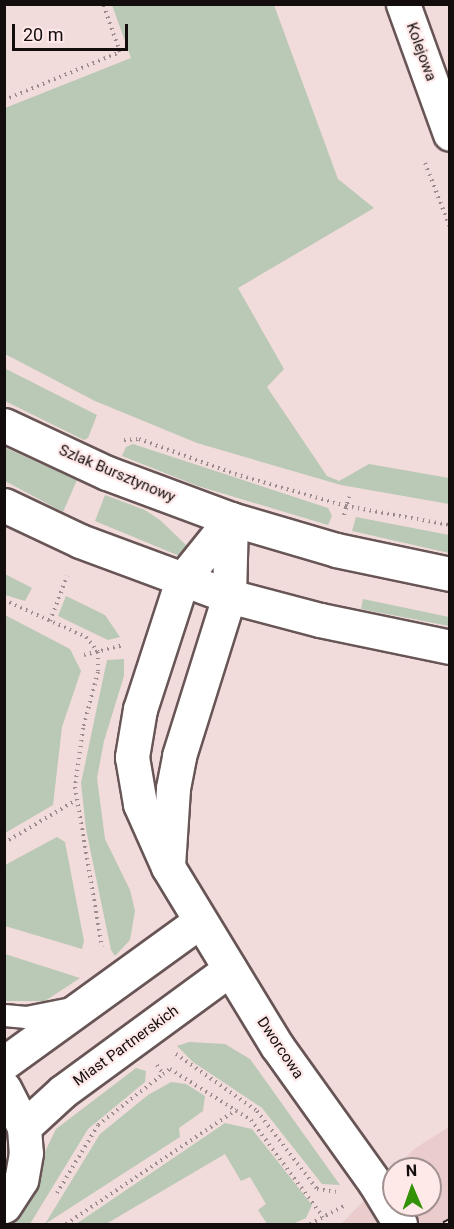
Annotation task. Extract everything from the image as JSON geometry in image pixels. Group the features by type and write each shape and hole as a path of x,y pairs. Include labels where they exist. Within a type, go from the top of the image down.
{"street":[{"name":"Kolejowa","path":"403,4 450,134"},
{"name":"Szlak Bursztynowy","path":"4,425 107,473 231,519 336,550 450,574"},
{"path":"4,506 182,580 229,596 320,620 450,647"},
{"name":"Dworcowa","path":"231,519 182,580 140,709 132,757 140,804 168,867 277,1046 375,1183 400,1224"},
{"path":"168,867 173,788 180,756 229,596 231,519"},
{"path":"4,1063 92,1002 200,921"},
{"name":"Miast Partnerskich","path":"24,1126 62,1092 230,969"},
{"path":"4,1088 24,1126 26,1153 21,1180 4,1206"}],"lane":[{"path":"4,1015 51,1013 92,1002"}],"path":[{"path":"4,100 120,52 103,4"},
{"path":"120,442 139,439 224,471 346,506 450,525"},
{"path":"50,621 59,597"},
{"path":"4,600 86,637 98,652 99,672 77,758 76,800 104,956"},
{"path":"84,655 121,646"},
{"path":"4,843 76,800"},
{"path":"171,1047 184,1062 257,1111 316,1189 344,1191 375,1183"},
{"path":"153,1060 163,1074"},
{"path":"56,1195 98,1125 170,1070 237,1110 260,1129 323,1217"},
{"path":"66,1224 237,1110"},
{"path":"310,1224 345,1204 350,1211"}],"shaded area":[{"path":"449,1127 449,1224 341,1224 382,1182 382,1217 442,1217 442,1157 406,1157 414,1149"}],"green space":[{"path":"112,5 274,5 338,179 374,208 238,288 284,369 267,387 327,476 339,481 369,464 449,478 449,504 341,485 197,443 95,401 5,354 5,108 131,58"},
{"path":"4,368 97,415 88,438 84,440 5,401"},
{"path":"133,444 328,508 332,516 328,525 198,486 122,456 126,447"},
{"path":"4,447 77,480 63,512 5,481"},
{"path":"105,495 145,510 160,520 188,547 182,557 95,521"},
{"path":"356,517 449,535 449,553 352,531"},
{"path":"5,574 32,588 25,601 5,595"},
{"path":"66,596 105,615 120,637 108,640 58,616"},
{"path":"363,599 449,617 449,626 361,609"},
{"path":"5,615 70,649 81,671 62,727 53,805 5,833"},
{"path":"124,659 124,676 104,741 97,778 105,839 130,890 135,911 130,940 115,956 111,950 86,829 81,783 107,660"},
{"path":"57,837 65,842 84,941 82,949 5,926 5,865"},
{"path":"5,954 80,978 45,1001 5,1001"},
{"path":"189,1042 225,1044 250,1059 340,1185 322,1184 262,1108 193,1062 177,1046"},
{"path":"136,1068 146,1071 145,1082 88,1129 30,1224 5,1224 13,1217 56,1129"},
{"path":"171,1082 186,1084 205,1096 203,1111 179,1128 180,1137 45,1224 100,1134 148,1095"},
{"path":"225,1123 252,1129 312,1205 306,1218 293,1224 267,1224 258,1210 266,1204 250,1177 241,1181 225,1154 106,1224 76,1224"}],"railway":[{"path":"444,1224 450,1221"}]}
